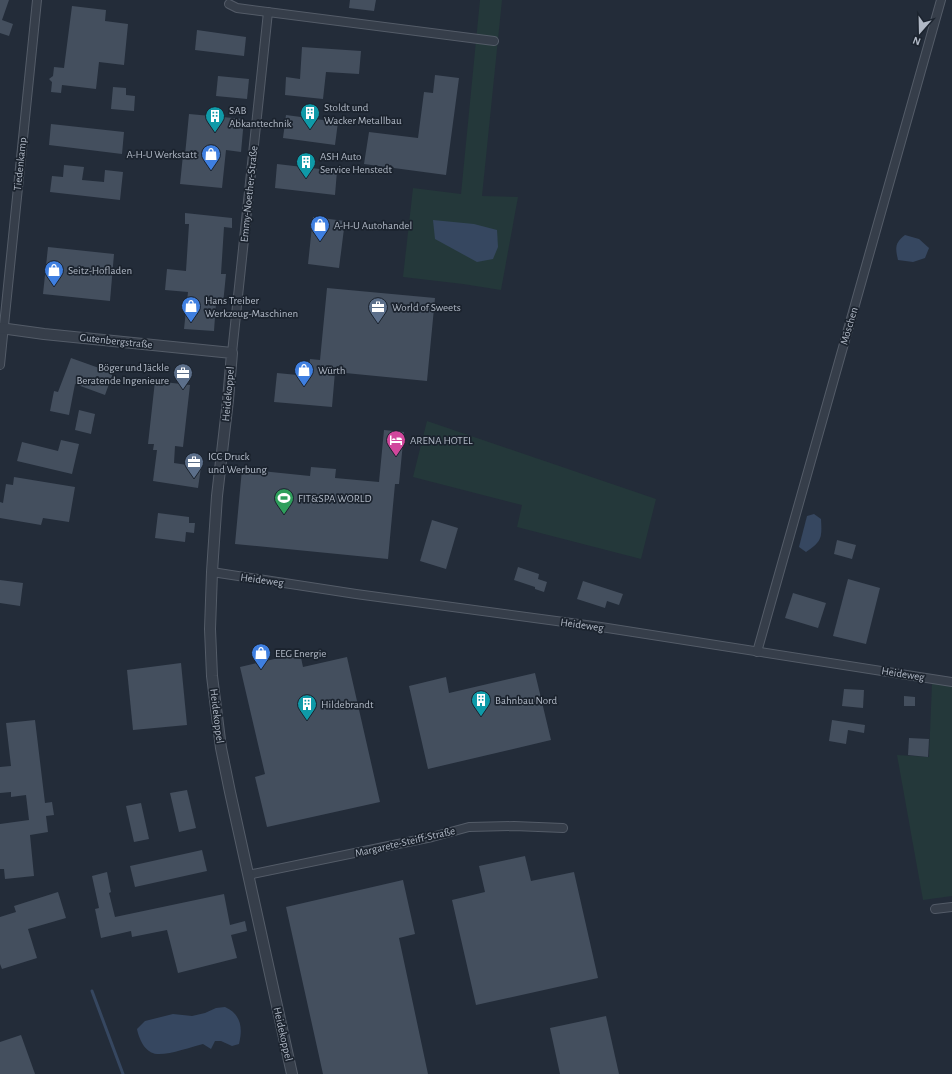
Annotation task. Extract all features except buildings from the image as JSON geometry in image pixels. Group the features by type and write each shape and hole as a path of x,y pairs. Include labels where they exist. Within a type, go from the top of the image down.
{"street":[{"name":"Tiedenkamp","path":"0,365 2,328 37,0"},
{"name":"Möschen","path":"757,652 941,0"},
{"path":"229,4 237,8 494,42"},
{"name":"Emmy-Noether-Straße","path":"232,352 268,12"},
{"name":"Gutenbergstraße","path":"2,328 44,334 232,352"},
{"name":"Heidekoppel","path":"232,352 217,496 212,572 210,629 212,676 221,748 292,1074"},
{"name":"Heideweg","path":"212,572 356,594 601,627 952,682"},
{"name":"Margarete-Steiff-Straße","path":"248,875 432,837 469,827 514,826 563,828"},
{"path":"935,909 952,907"}],"green space":[{"path":"480,0 502,0 482,196 518,197 501,290 403,277 413,188 461,194"},
{"path":"427,421 656,499 641,559 517,527 522,505 413,477"},
{"path":"932,683 952,687 952,896 923,900 897,755 929,757"}],"water":[{"path":"433,220 474,224 497,230 498,247 493,259 477,262 435,239"},
{"path":"905,235 919,239 929,248 925,258 913,262 898,260 896,252 897,246 899,240"},
{"path":"814,514 821,519 821,535 818,542 806,552 799,547 807,516"},
{"path":"225,1007 234,1013 240,1022 241,1032 239,1044 232,1046 221,1041 215,1041 211,1049 203,1044 174,1052 157,1054 149,1051 143,1045 138,1033 137,1029 145,1021 173,1014 192,1016 205,1013 216,1008"}],"waterway":[{"path":"92,991 123,1074"}],"place":[{"name":"Stoldt und Wacker Metallbau","path":"310,130"},
{"name":"SAB Abkanttechnik","path":"215,133"},
{"name":"A-H-U Werkstatt","path":"211,171"},
{"name":"ASH Auto Service Henstedt","path":"306,179"},
{"name":"A-H-U Autohandel","path":"320,242"},
{"name":"Seitz-Hofladen","path":"54,287"},
{"name":"Hans Treiber Werkzeug-Maschinen","path":"191,323"},
{"name":"World of Sweets","path":"378,324"},
{"name":"Würth","path":"304,387"},
{"name":"Böger und Jäckle Beratende Ingenieure","path":"183,390"},
{"name":"ARENA HOTEL","path":"396,457"},
{"name":"ICC Druck und Werbung","path":"194,479"},
{"name":"FIT&SPA WORLD","path":"284,515"},
{"name":"EEG Energie","path":"261,670"},
{"name":"Bahnbau Nord","path":"481,717"},
{"name":"Hildebrandt","path":"307,721"}]}
